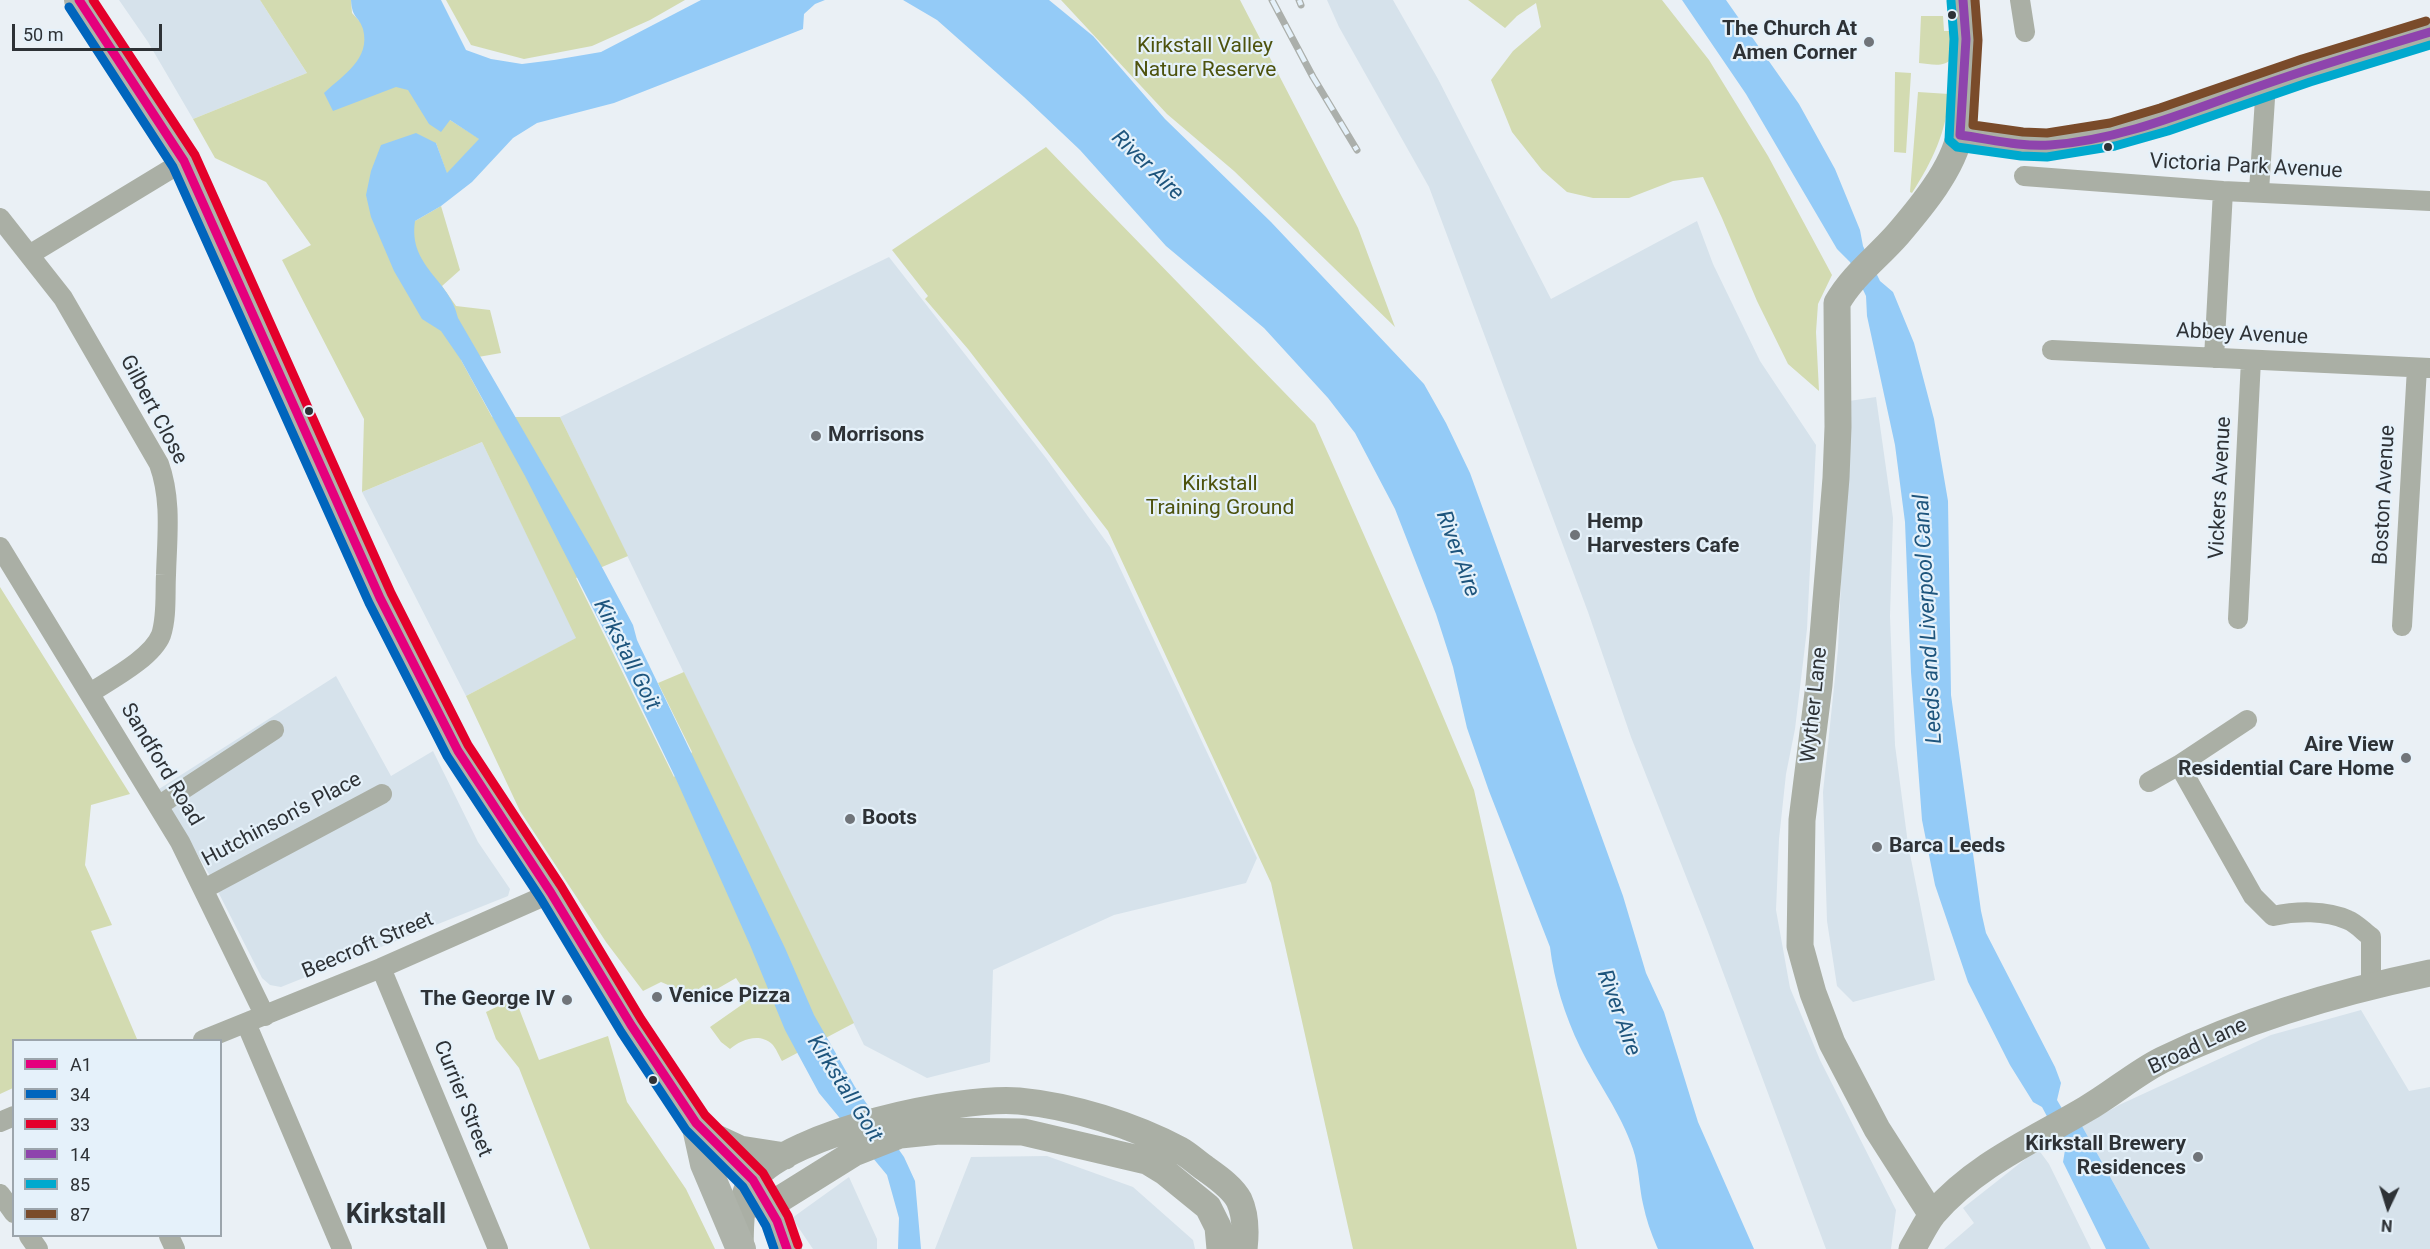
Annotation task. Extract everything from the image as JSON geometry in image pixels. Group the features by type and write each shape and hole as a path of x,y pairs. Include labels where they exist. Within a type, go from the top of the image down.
{"main road":[{"path":"79,0 184,161 380,598 458,751 551,893 703,1140 769,1211 798,1249"},
{"path":"703,1140 740,1247"}],"street":[{"name":"Wyther Lane","path":"1932,1215 1878,1129 1832,1043 1813,993 1800,946 1802,820 1819,685 1836,478 1837,303 1846,287 1921,207 1948,163 1960,135 1966,39 1964,0"},
{"path":"2020,0 2025,33"},
{"path":"1960,135 2048,144 2111,136 2181,115 2266,83 2430,32"},
{"path":"2259,192 2266,83"},
{"path":"29,255 184,161"},
{"name":"Victoria Park Avenue","path":"2024,176 2223,191 2430,201"},
{"path":"2214,358 2223,191"},
{"name":"Gilbert Close","path":"0,218 63,298 159,464 167,495 165,607 160,636 147,653 90,693"},
{"name":"Abbey Avenue","path":"2052,350 2423,368"},
{"name":"Vickers Avenue","path":"2238,619 2251,360"},
{"name":"Boston Avenue","path":"2402,626 2423,368"},
{"name":"Sandford Road","path":"0,547 158,806 204,889 266,1016"},
{"path":"2149,782 2247,720"},
{"path":"158,806 274,730"},
{"path":"2179,765 2253,896 2273,916 2289,912 2320,913 2349,920 2371,937 2371,985"},
{"name":"Hutchinson's Place","path":"204,889 382,794"},
{"name":"Beecroft Street","path":"208,1039 381,968 551,893"},
{"name":"Currier Street","path":"381,968 498,1249"},
{"name":"Broad Lane","path":"1932,1215 1974,1175 2035,1136 2087,1109 2161,1061 2269,1016 2371,985 2430,974"},
{"path":"246,1023 342,1249"},
{"path":"703,1140 785,1156 848,1142 893,1126 939,1131 1023,1132 1147,1161 1173,1161 1223,1181 1238,1198 1245,1216 1244,1249"},
{"path":"740,1247 769,1211 848,1142"},
{"path":"769,1211 760,1173 785,1156"},
{"path":"1173,1161 1209,1208 1218,1227 1220,1249"},
{"path":"0,1194 12,1210"},
{"path":"1912,1249 1932,1215"}],"shaded area":[{"path":"119,0 260,0 307,73 193,119 148,42"},
{"path":"1327,0 1393,0 1438,79 1551,299 1697,221 1713,264 1760,361 1816,445 1807,629 1795,729 1786,774 1779,839 1776,910 1790,988 1820,1060 1896,1210 1891,1249 1826,1249 1708,932 1631,737 1588,612 1429,187 1339,27"},
{"path":"889,257 1046,458 1110,547 1257,858 1246,883 1114,915 993,970 990,1062 927,1078 864,1045 560,417"},
{"path":"1876,397 1893,518 1890,616 1895,745 1908,844 1935,980 1853,1002 1837,986 1827,921 1823,792 1838,649 1849,401"},
{"path":"482,442 577,638 466,696 362,492"},
{"path":"336,676 391,776 433,751 478,842 510,889 508,896 281,987 270,985 262,978 209,874 159,789"},
{"path":"2361,1010 2409,1091 2430,1087 2430,1249 2150,1249 2082,1126 2119,1105 2271,1035"},
{"path":"2038,1149 2049,1164 2091,1249 1944,1249 1974,1223 1963,1208"},
{"path":"1047,1156 1133,1187 1193,1240 1195,1249 935,1249 971,1157"},
{"path":"849,1177 877,1239 877,1249 813,1249 792,1218"}],"green space":[{"path":"260,0 351,0 352,13 450,120 480,139 447,174 436,143 415,221 441,206 460,270 442,286 456,306 490,310 501,353 461,360 492,417 560,417 628,556 576,578 674,777 692,752 658,683 684,672 854,1023 782,1061 772,1044 761,1038 744,1040 730,1049 721,1042 710,1027 750,999 736,978 710,993 704,985 688,997 685,992 661,982 643,991 606,942 520,811 466,696 576,638 482,442 362,492 364,419 282,260 311,245 266,182 215,158 193,119 307,73"},
{"path":"446,0 685,0 650,20 592,46 524,59 471,45"},
{"name":"Kirkstall Valley Nature Reserve","path":"1061,0 1240,0 1358,228 1395,327 1234,171 1167,114"},
{"path":"1468,0 1662,0 1709,60 1768,156 1832,275 1818,304 1816,332 1819,391 1788,364 1757,301 1703,177 1673,181 1629,198 1593,198 1567,192 1542,170 1512,132 1491,80 1513,51 1541,27 1536,3 1517,16 1505,28"},
{"path":"1921,16 1943,16 1944,31 1951,31 1951,59 1945,64 1919,63"},
{"path":"1895,72 1911,73 1906,153 1894,152"},
{"path":"1918,92 1949,94 1942,133 1926,170 1912,193 1910,192"},
{"name":"Kirkstall Training Ground","path":"1046,147 1315,424 1474,790 1577,1249 1353,1249 1271,883 1108,531 968,349 925,299 928,296 892,250"},
{"path":"0,587 130,794 91,805 85,865 112,925 91,931 137,1039 12,1039 12,1088 0,1094"},
{"path":"515,998 539,1060 608,1036 627,1102 686,1189 715,1249 590,1249 519,1068 496,1039 486,1012"}],"water":[{"name":"Kirkstall Goit","path":"351,0 441,0 466,50 491,59 522,64 601,52 701,0 825,0 815,4 804,14 803,29 614,103 537,123 513,138 472,182 441,206 415,221 415,237 423,262 454,305 458,318 596,556 633,625 637,640 785,948 814,1015 855,1087 904,1157 915,1181 921,1249 898,1249 899,1218 887,1175 819,1093 785,1030 676,779 609,640 525,476 461,360 441,331 422,319 394,271 371,217 366,195 371,171 381,145 416,133 436,143 447,173 479,139 450,120 441,132 429,124 408,90 396,87 333,111 324,93 354,66 363,49 363,29 354,14"},
{"name":"River Aire","path":"903,0 1049,0 1093,36 1165,119 1271,222 1424,384 1470,473 1623,896 1646,973 1664,1012 1698,1122 1754,1249 1658,1249 1657,1247 1644,1210 1633,1149 1622,1123 1580,1047 1565,1011 1554,973 1550,947 1467,728 1453,667 1436,614 1395,509 1355,433 1328,398 1264,328 1166,246 1080,150 937,20"},
{"name":"Leeds and Liverpool Canal","path":"1682,0 1726,0 1799,104 1835,169 1860,230 1863,246 1880,281 1893,292 1914,343 1934,419 1948,501 1951,695 1986,933 2055,1067 2061,1083 2057,1100 2073,1127 2082,1126 2150,1249 2106,1249 2063,1162 2065,1150 2042,1107 2033,1102 2010,1065 1968,982 1935,885 1922,820 1911,672 1905,522 1895,445 1867,316 1866,296 1850,262 1837,249 1746,94"}],"railway":[{"path":"1272,0 1313,77 1357,150"},
{"path":"1299,0 1301,5"}],"transit line":[{"name":"A1","path":"79,0 184,161 380,598 458,751 551,893 631,1025 696,1123 753,1180 777,1221 787,1249"},
{"name":"33","path":"93,0 195,155 391,593 468,745 561,886 641,1019 705,1115 763,1173 788,1216 798,1245"},
{"name":"14","path":"1960,135 1966,39 1963,0"},
{"name":"87","path":"1975,0 1978,40 1973,125 2023,132 2047,133 2110,123 2302,59 2426,21"},
{"name":"85","path":"1951,1 1954,39 1949,140 1957,147 2021,156 2047,157 2115,146 2168,131 2310,82 2430,45"},
{"name":"34","path":"69,7 173,167 369,603 447,756 541,899 621,1032 686,1130 743,1187 766,1226 774,1249"},
{"name":"14","path":"1960,135 2016,144 2039,145 2104,137 2157,122 2302,72 2430,32"}],"place":[{"name":"The Church At Amen Corner","path":"1869,42"},
{"name":"Morrisons","path":"816,436"},
{"name":"Hemp Harvesters Cafe","path":"1575,535"},
{"name":"Aire View Residential Care Home","path":"2406,758"},
{"name":"Boots","path":"850,819"},
{"name":"Barca Leeds","path":"1877,847"},
{"name":"Venice Pizza","path":"657,997"},
{"name":"The George IV","path":"567,1000"},
{"name":"Kirkstall Brewery Residences","path":"2198,1157"}],"district":[{"name":"Kirkstall","path":"396,1216"}]}
